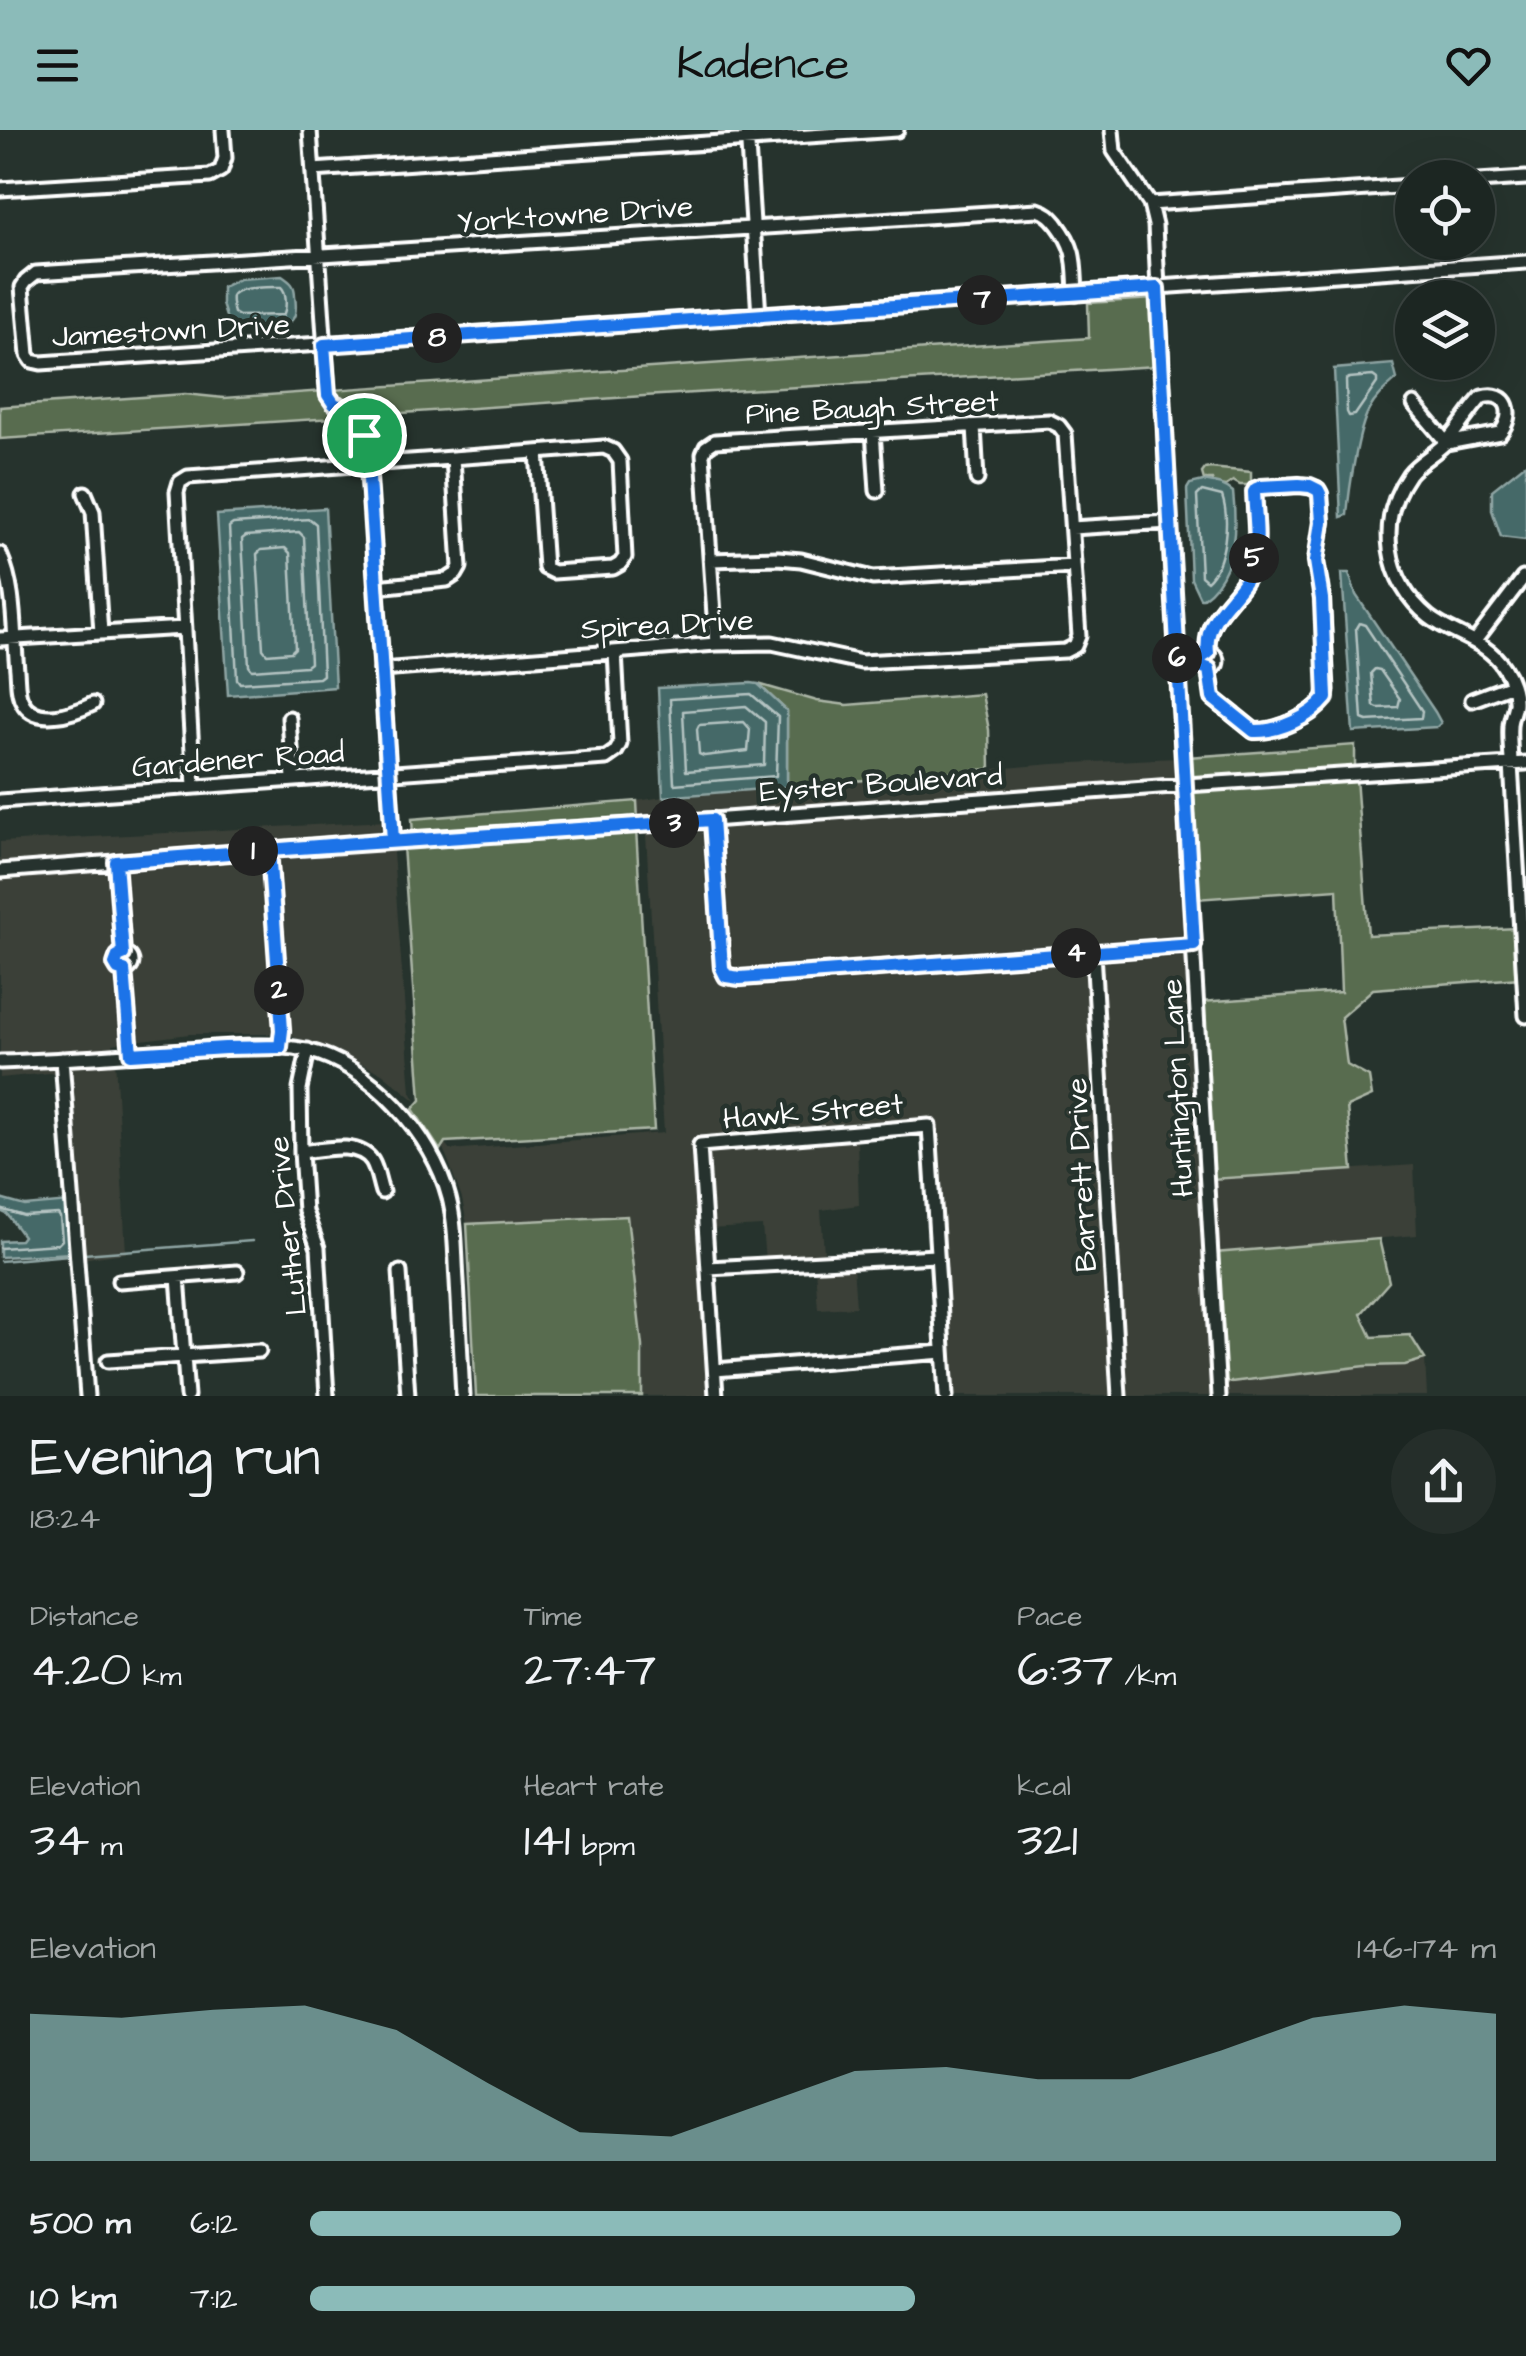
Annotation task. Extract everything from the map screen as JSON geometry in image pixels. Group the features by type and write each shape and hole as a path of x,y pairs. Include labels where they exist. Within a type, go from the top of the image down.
{"street":[{"path":"0,189 210,176 221,170 222,130"},
{"path":"310,130 328,395 334,404 350,410 358,421 368,464 393,840"},
{"path":"664,130 664,146"},
{"path":"313,170 664,146 747,135 897,130"},
{"name":"Huntington Lane","path":"1112,130 1114,151 1150,204 1155,225 1219,1396"},
{"path":"747,135 759,316"},
{"path":"1495,180 1526,178"},
{"path":"1150,204 1395,187"},
{"name":"Yorktowne Drive","path":"22,287 36,274 1038,210 1048,213 1070,240 1076,294"},
{"name":"Jamestown Drive","path":"22,287 28,354 32,361 41,363 1526,262"},
{"path":"1447,443 1500,434 1508,417 1503,399 1482,397 1447,443 1411,471 1394,501 1388,528 1390,556 1397,578 1415,604 1432,619 1488,650 1504,666 1512,685 1515,703 1510,725 1511,764 1526,1016"},
{"path":"1414,404 1447,443"},
{"name":"Pine Baugh Street","path":"716,644 706,447 716,442 874,431 1049,421 1059,426"},
{"path":"974,426 977,479"},
{"name":"Spirea Drive","path":"381,670 716,644 772,643 861,662 1065,651 1075,646 1079,636 1065,434 1059,426"},
{"path":"874,431 877,490"},
{"path":"194,786 177,492 180,482 188,476 604,447 620,462 625,558 620,564 613,568 553,572 545,568 537,452"},
{"path":"376,587 447,580 456,574 460,567 453,458"},
{"path":"1299,485 1316,488 1322,522 1316,561 1322,599 1326,698 1303,716 1272,730 1254,731 1213,698 1206,661 1209,627 1244,583 1252,566 1256,489 1299,485"},
{"path":"85,493 93,512 101,633"},
{"path":"1072,528 1169,522"},
{"path":"0,554 11,588 22,702 30,712 41,715 74,713 93,704"},
{"path":"712,560 801,560 873,578 1074,566"},
{"path":"1475,642 1523,578"},
{"path":"0,639 184,628"},
{"name":"Gardener Road","path":"0,801 606,758 620,744 615,652"},
{"path":"1178,663 1206,661"},
{"path":"1472,700 1512,685"},
{"path":"290,718 293,779"},
{"name":"Eyster Boulevard","path":"0,871 393,840 1526,763"},
{"path":"712,820 722,968 726,976 1194,945"},
{"path":"269,850 280,1047"},
{"path":"116,862 123,954 115,964 124,970 131,1054"},
{"name":"Barrett Drive","path":"1093,952 1119,1396"},
{"path":"0,1062 280,1047 308,1050 344,1065 372,1084 420,1135 438,1165 449,1198 463,1396"},
{"name":"Luther Drive","path":"308,1050 300,1089 301,1152 305,1211 318,1248 327,1396"},
{"path":"62,1059 87,1396"},
{"name":"Hawk Street","path":"708,1268 700,1145 929,1126 936,1256"},
{"path":"301,1152 349,1148 363,1152 372,1160 382,1192"},
{"path":"716,1396 708,1268 936,1256 946,1396"},
{"path":"119,1280 237,1272"},
{"path":"400,1272 408,1396"},
{"path":"178,1277 188,1396"},
{"path":"108,1361 260,1350"},
{"path":"714,1370 943,1352"}],"shaded area":[{"path":"1177,758 1179,781 638,820 637,801 663,797 1053,764"},
{"path":"1180,790 1190,941 728,972 716,824"},
{"path":"387,821 389,836 0,867 0,842"},
{"path":"709,825 723,977 1089,956 1115,1396 950,1396 932,1122 697,1141 712,1396 642,1396 642,1347 627,1216 467,1224 462,1199 435,1130 450,1150 664,1133 646,835 639,829"},
{"path":"392,846 411,1092 416,1101 382,1073 285,1034 273,854"},
{"path":"265,855 278,1034 190,1034 134,1041 128,974 136,961 126,950 120,866"},
{"path":"113,867 119,951 112,964 120,974 126,1042 113,1044 114,1051 0,1058 0,876"},
{"path":"1191,949 1215,1396 1123,1396 1097,956"},
{"path":"115,1059 126,1253 81,1259 67,1063"},
{"path":"59,1063 59,1072 0,1078 0,1066"},
{"path":"925,1130 857,1139 859,1205 821,1210 824,1253 852,1256 765,1261 762,1226 709,1229 704,1149"},
{"path":"1414,1165 1417,1235 1215,1253 1211,1179"},
{"path":"853,1265 856,1307 818,1309 815,1267"},
{"path":"1425,1359 1427,1396 1223,1396 1222,1383 1405,1365"}],"green space":[{"path":"1154,299 1157,366 359,416 336,400 331,390 1089,338 1088,303"},
{"path":"324,391 331,404 350,417 0,439 0,407 185,394 224,398"},
{"path":"1210,468 1251,472 1251,485 1233,481 1226,486 1214,485 1212,480 1204,480 1202,473"},
{"path":"758,684 847,705 982,694 989,730 990,769 787,787 787,711"},
{"path":"1355,745 1355,770 1189,781 1188,757"},
{"path":"1356,778 1368,935 1517,928 1520,978 1373,989 1341,1017 1347,1065 1369,1077 1372,1096 1347,1107 1353,1170 1211,1179 1201,1002 1341,992 1337,889 1196,899 1190,789"},
{"path":"637,801 638,820 413,835 412,819"},
{"path":"636,829 654,1130 445,1142 440,1150 413,1109 421,1100 403,846"},
{"path":"627,1216 642,1346 642,1396 476,1396 467,1224"},
{"path":"1379,1239 1389,1282 1361,1314 1372,1337 1410,1335 1425,1359 1405,1365 1222,1383 1215,1253"}],"water":[{"path":"282,276 294,289 296,309 292,320 265,327 228,323 222,287 239,279"},
{"path":"1393,364 1396,380 1375,401 1365,419 1347,515 1341,517 1334,369"},
{"path":"1526,463 1526,540 1501,537 1492,510 1492,490"},
{"path":"1203,481 1233,492 1235,521 1228,564 1214,588 1200,598 1191,579 1187,489 1190,484"},
{"path":"325,508 335,687 228,695 217,515"},
{"path":"1342,573 1349,573 1356,595 1435,712 1441,723 1437,727 1353,732"},
{"path":"758,684 787,711 787,787 663,797 658,688"},
{"path":"0,1199 25,1206 69,1202 73,1253 0,1257 0,1241 20,1240 23,1236 7,1214 0,1211"}],"waterway":[{"path":"84,1254 252,1241"},
{"path":"0,1261 69,1255"}],"route":[{"path":"364,435 350,410 334,404 328,395 324,345 1157,288 1178,663 1188,662 1200,662 1209,669 1213,698 1254,731 1272,730 1303,716 1326,698 1322,599 1316,561 1322,522 1320,494 1310,486 1261,487 1254,492 1256,546 1244,583 1209,627 1208,653 1200,662 1178,663 1194,945 740,978 726,976 722,968 712,820 269,850 280,1047 131,1054 124,970 115,964 123,954 116,862 393,840 364,435"}]}
